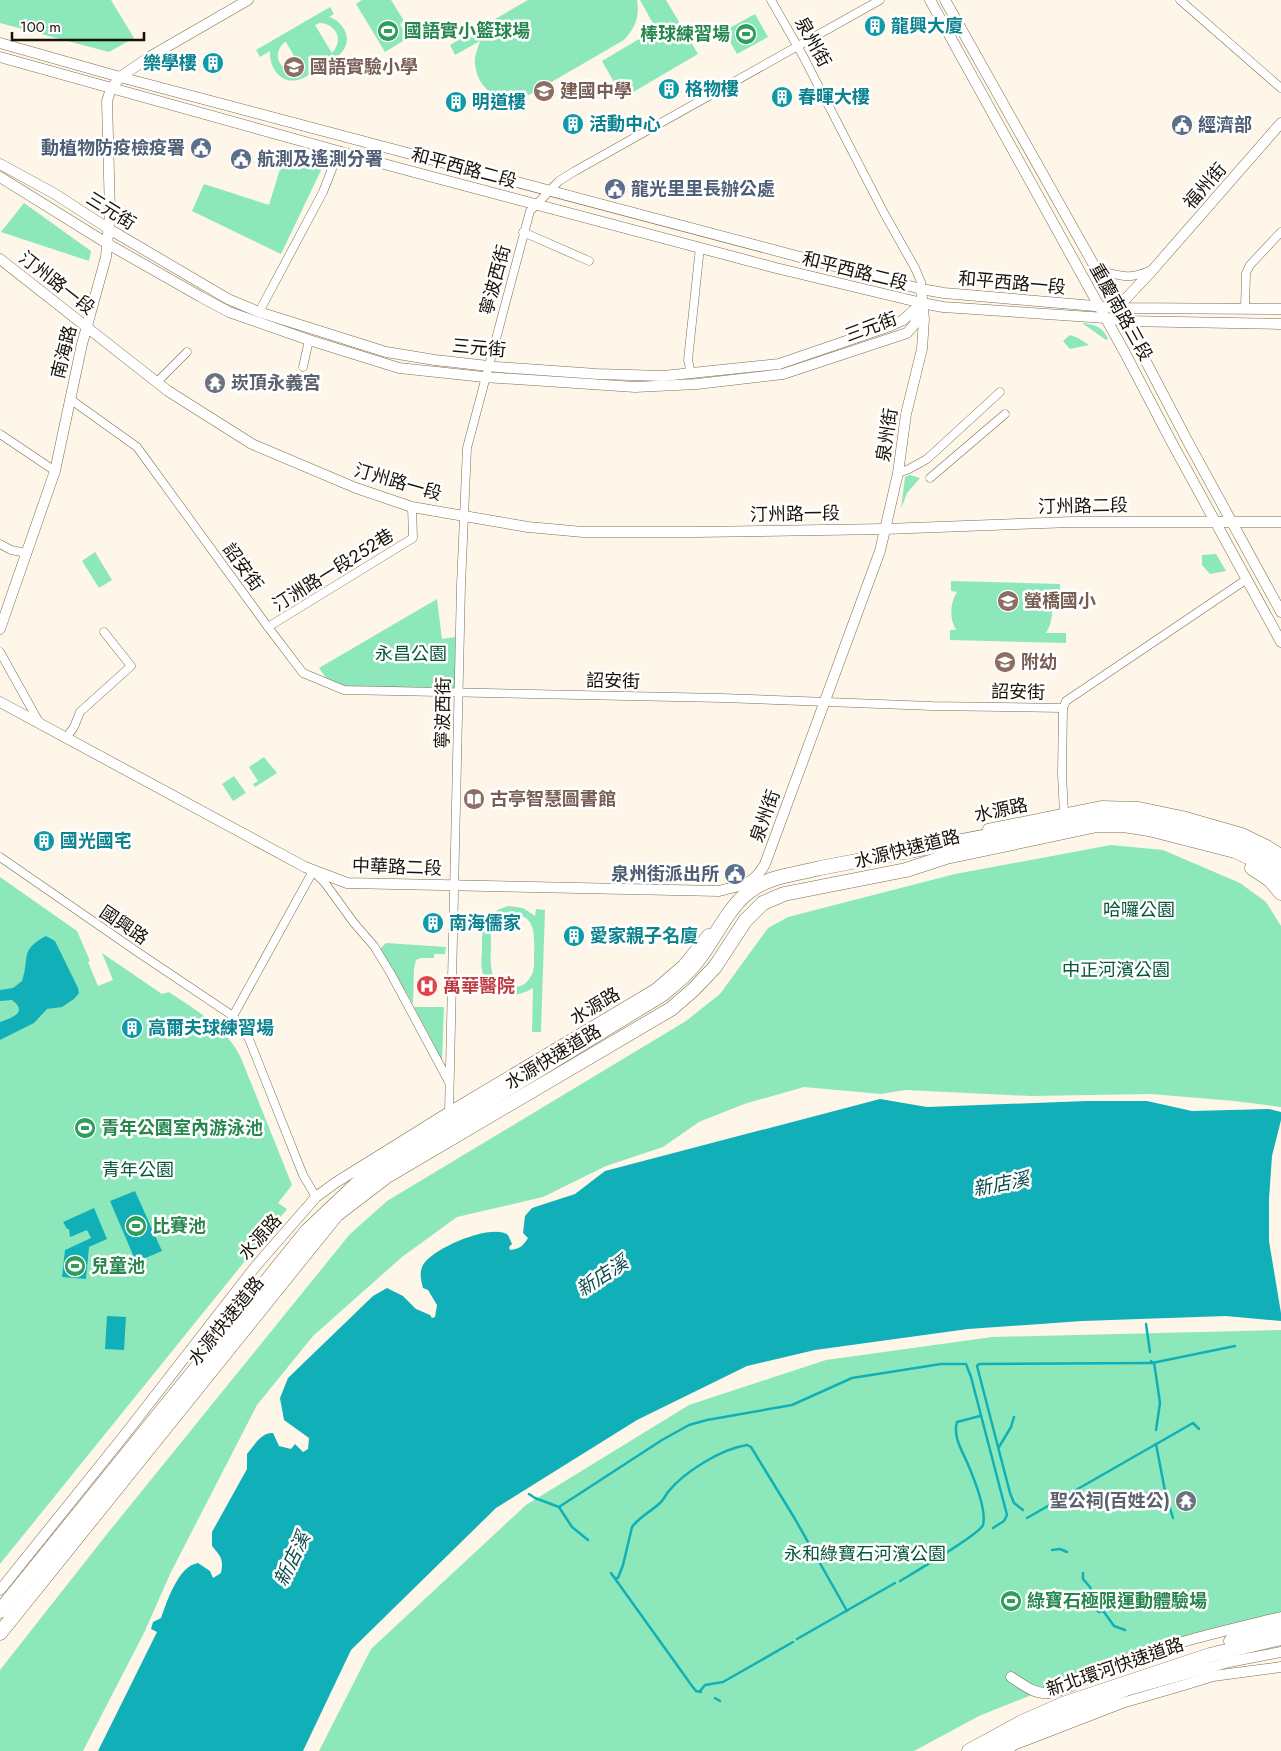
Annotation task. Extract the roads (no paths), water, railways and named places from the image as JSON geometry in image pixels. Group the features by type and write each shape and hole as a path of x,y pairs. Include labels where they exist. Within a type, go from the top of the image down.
{"highway":[{"name":"水源快速道路","path":"0,1611 307,1231 364,1177 663,994 688,972 701,957 736,904 751,890 779,882 1089,817 1118,814 1139,814 1161,819 1254,848 1281,864"},
{"name":"水源快速道路","path":"0,1632 336,1215 387,1176 671,1009 715,967 745,921 763,903 784,894 906,870 946,857 1097,825 1149,828 1235,851 1255,860 1281,876"},
{"path":"1170,834 1257,870 1270,880 1281,893"},
{"path":"779,882 946,857"},
{"name":"水源快速道路","path":"526,1095 561,1066 654,1008 689,981 708,961 751,890"},
{"path":"1063,1704 1104,1683 1249,1636 1281,1628"},
{"name":"新北環河快速道路","path":"969,1751 1022,1722 1063,1704 1210,1655 1281,1638"}],"street":[{"path":"111,89 120,78 151,56 248,0"},
{"name":"泉州街","path":"751,890 765,864 880,551 898,473 906,414 922,349 924,324 920,282 915,268 884,213 797,45 771,0"},
{"name":"寧波西街","path":"449,1112 467,448 484,377 530,210 559,181 575,171 880,0"},
{"name":"重慶南路三段","path":"930,0 1106,318 1281,642"},
{"name":"重慶南路三段","path":"946,0 1118,308 1281,612"},
{"path":"1180,0 1281,88"},
{"name":"和平西路二段","path":"0,43 120,78 921,289"},
{"name":"和平西路二段","path":"0,57 111,89 700,248 842,285 922,303"},
{"name":"南海路","path":"0,629 54,471 87,327 103,269 109,229 107,101 111,89"},
{"name":"福州街","path":"1106,318 1118,308 1153,269 1281,123"},
{"path":"259,312 323,192 339,151"},
{"name":"三元街","path":"0,164 55,194 109,229 228,299 259,312 386,352 435,360 637,376 691,374 763,366 789,361 873,332 903,320 922,303"},
{"name":"三元街","path":"0,177 108,244 229,312 309,340 399,368 484,377 635,387 697,384 783,374 907,333 920,315 922,303"},
{"path":"523,232 590,261"},
{"path":"1245,308 1246,273 1250,265 1281,232"},
{"path":"691,374 688,360 700,248"},
{"name":"汀州路一段","path":"0,259 156,382 188,405 252,444 356,488 412,507 528,527 583,532 885,529"},
{"name":"福州街","path":"1096,270 1126,278 1138,276 1153,269"},
{"name":"和平西路一段","path":"921,289 944,293 1118,308 1281,309"},
{"name":"和平西路一段","path":"922,303 943,307 1106,318 1124,321 1281,324"},
{"path":"303,367 309,340"},
{"path":"156,382 188,352"},
{"path":"898,473 909,470 927,459 1000,392"},
{"name":"詔安街","path":"70,399 137,447 268,628 303,673 344,690 1063,708 1066,701 1247,579"},
{"path":"930,478 1006,414"},
{"path":"0,434 54,471"},
{"name":"汀洲路一段252巷","path":"268,628 412,538 412,507"},
{"name":"汀州路二段","path":"885,529 1072,522 1281,522"},
{"path":"0,544 11,550 27,554"},
{"path":"66,738 74,727 80,712 131,666 104,632"},
{"path":"0,652 40,724"},
{"name":"中華路二段","path":"0,702 313,871 347,882 719,891 751,890"},
{"path":"1063,708 1062,775 1064,814"},
{"name":"水源路","path":"0,1590 135,1422 255,1267 316,1197 335,1183 449,1112 654,989 669,978 695,952 734,898 751,890 777,871 1102,806 1119,805 1154,809 1242,833 1281,854"},
{"name":"國興路","path":"0,857 233,1016 244,1028 302,1174 316,1197"},
{"path":"233,1016 313,871 326,883 354,923 374,946 450,1084"},
{"path":"1011,1677 1033,1691 1048,1693 1121,1661 1225,1630 1281,1617"},
{"path":"989,1751 1023,1732 1126,1691 1229,1662 1281,1652"},
{"path":"1004,1751 1016,1744 1157,1692 1213,1676 1281,1667"}],"water":[{"path":"46,936 55,941 79,993 62,1007 47,1009 34,1023 0,1040 0,1022 9,1019 19,1012 19,1008 12,1000 0,1001 0,990 13,988 22,981 29,950"},
{"name":"新店溪","path":"880,1099 927,1107 1087,1101 1147,1101 1192,1111 1269,1109 1281,1112 1281,1321 1226,1316 1082,1321 968,1329 815,1350 747,1366 637,1420 496,1508 351,1650 303,1751 98,1751 157,1632 151,1629 153,1622 161,1618 170,1594 179,1578 191,1566 198,1563 210,1571 213,1578 221,1573 222,1561 212,1546 212,1532 247,1469 247,1454 258,1440 269,1433 273,1433 279,1446 291,1449 295,1444 303,1452 308,1449 309,1438 284,1420 280,1398 288,1378 373,1296 387,1288 403,1296 416,1309 430,1315 432,1318 435,1317 437,1305 428,1290 423,1288 421,1270 429,1258 450,1245 477,1235 500,1232 508,1235 512,1244 509,1247 510,1250 519,1248 528,1238 523,1233 525,1216 532,1208 575,1194 605,1171"},
{"name":"比賽池","path":"135,1191 162,1251 136,1262 110,1201"},
{"path":"94,1208 107,1239 89,1247 86,1279 62,1277 65,1250 91,1238 87,1230 70,1237 69,1229 67,1229 63,1222"},
{"path":"113,1255 119,1258 122,1264 119,1270 113,1273 107,1270 104,1264 107,1258"},
{"path":"107,1316 126,1317 124,1350 105,1349"}],"waterway":[{"path":"1146,1324 1150,1352"},
{"path":"1151,1361 1152,1363 1235,1346"},
{"path":"1154,1362 1160,1403 1156,1430"},
{"path":"1023,1510 1014,1503 1010,1493 977,1366 979,1364 1152,1363"},
{"path":"559,1507 662,1440 689,1425 792,1405 852,1378 941,1364 966,1364 1007,1515 1004,1521 993,1528"},
{"path":"900,1581 970,1537 983,1525 984,1519 979,1493 958,1442 956,1432 957,1422 980,1416"},
{"path":"999,1447 1011,1427 1014,1417"},
{"path":"1027,1518 1193,1423 1199,1429"},
{"path":"1156,1444 1165,1491"},
{"path":"615,1578 618,1578 623,1565 632,1527 635,1523 661,1502 675,1484 693,1469 726,1451 747,1445 751,1447 795,1519 847,1611"},
{"path":"529,1494 559,1507 572,1527 588,1540"},
{"path":"1169,1505 1173,1518"},
{"path":"1052,1550 1060,1549 1067,1552"},
{"path":"611,1573 692,1686 696,1691 701,1692"},
{"path":"1083,1573 1083,1579 1090,1587 1097,1610 1099,1612 1117,1608"},
{"path":"797,1639 895,1583"},
{"path":"1104,1612 1114,1626 1125,1630"},
{"path":"700,1691 705,1685 723,1682 793,1642"},
{"path":"715,1698 720,1701"}],"place":[{"name":"龍興大廈","path":"875,26"},
{"name":"國語實小籃球場","path":"388,31"},
{"name":"棒球練習場","path":"746,34"},
{"name":"樂學樓","path":"213,63"},
{"name":"國語實驗小學","path":"294,67"},
{"name":"格物樓","path":"669,89"},
{"name":"建國中學","path":"544,91"},
{"name":"春暉大樓","path":"782,97"},
{"name":"明道樓","path":"456,102"},
{"name":"活動中心","path":"573,124"},
{"name":"經濟部","path":"1182,125"},
{"name":"動植物防疫檢疫署","path":"201,148"},
{"name":"航測及遙測分署","path":"241,159"},
{"name":"龍光里里長辦公處","path":"615,189"},
{"name":"崁頂永義宮","path":"215,383"},
{"name":"螢橋國小","path":"1008,601"},
{"name":"附幼","path":"1005,662"},
{"name":"古亭智慧圖書館","path":"474,799"},
{"name":"國光國宅","path":"44,841"},
{"name":"泉州街派出所","path":"735,874"},
{"name":"南海儒家","path":"433,923"},
{"name":"愛家親子名廈","path":"574,936"},
{"name":"萬華醫院","path":"427,986"},
{"name":"高爾夫球練習場","path":"132,1028"},
{"name":"青年公園室內游泳池","path":"85,1128"},
{"name":"比賽池","path":"136,1226"},
{"name":"兒童池","path":"75,1266"},
{"name":"聖公祠(百姓公)","path":"1186,1501"},
{"name":"綠寶石極限運動體驗場","path":"1011,1601"}],"park label":[{"name":"永昌公園","path":"411,654"},
{"name":"哈囉公園","path":"1139,910"},
{"name":"中正河濱公園","path":"1116,970"},
{"name":"青年公園","path":"138,1170"},
{"name":"永和綠寶石河濱公園","path":"865,1554"}]}
